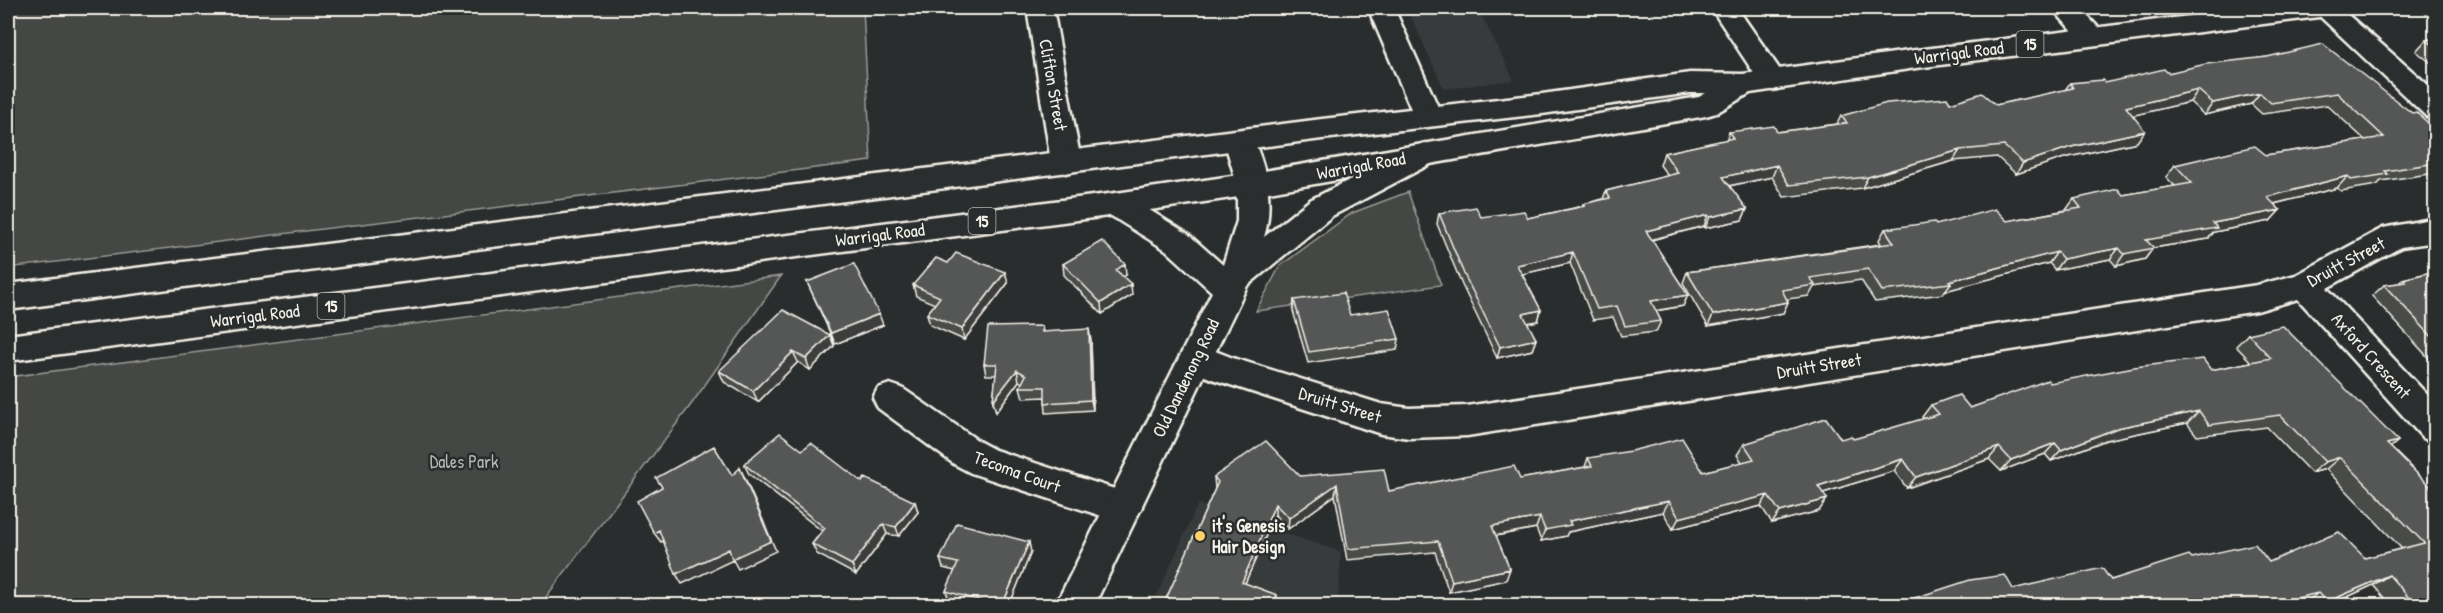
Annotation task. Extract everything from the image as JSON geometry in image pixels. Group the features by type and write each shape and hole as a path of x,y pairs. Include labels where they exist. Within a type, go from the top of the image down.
{"main road":[{"name":"Clifton Street","path":"1040,8 1066,162"},
{"path":"1381,8 1427,117"},
{"path":"1724,8 1773,80"},
{"path":"2065,8 2092,36"},
{"name":"Warrigal Road","path":"8,297 1239,140 1542,104 1690,82 1743,84 1916,58 2319,8"},
{"path":"2324,8 2436,109"},
{"name":"Warrigal Road","path":"8,348 1116,204 1252,184 1706,106 1743,84"},
{"name":"Old Dandenong Road","path":"1074,606 1232,284 1252,221 1252,184 1239,140"},
{"path":"1116,204 1177,242 1232,284 1321,208 1425,154"},
{"name":"Druitt Street","path":"1197,358 1224,369 1381,419 1409,423 1440,423 2257,298 2305,285 2394,236 2436,230"},
{"name":"Axford Crescent","path":"2305,285 2436,428"},
{"name":"Tecoma Court","path":"890,398 948,441 984,462 1123,507"}],"shaded area":[{"path":"1407,8 1478,8 1514,80 1444,89"},
{"path":"1198,504 1341,552 1338,605 1152,606"}],"green space":[{"path":"8,8 863,8 871,161 8,268"},
{"path":"1408,192 1441,285 1256,311 1280,266 1352,213"},
{"name":"Dales Park","path":"781,276 693,402 540,605 8,605 8,377"}],"building":[{"path":"2436,38 2436,47 2426,40"},
{"path":"2323,44 2412,113 2416,112 2436,130 2436,163 2385,171 2388,174 2351,180 2348,176 2267,197 2280,210 2213,223 2217,228 2146,240 2154,248 2124,254 2119,248 2063,259 2057,252 1949,281 1951,283 1882,291 1868,269 1810,278 1815,285 1782,290 1788,302 1713,315 1687,272 1894,243 1885,229 1934,222 1936,225 1995,209 2007,221 2081,208 2074,199 2118,189 2123,195 2192,183 2175,165 2255,146 2266,155 2384,137 2337,93 2271,103 2260,93 2213,103 2198,90 2126,107 2145,131 2071,147 2023,163 2004,146 1960,150 1868,177 1789,185 1777,165 1723,177 1747,209 1710,217 1708,215 1646,231 1688,295 1651,301 1661,321 1625,326 1617,306 1597,309 1573,252 1517,265 1541,310 1523,314 1536,339 1500,347 1464,274 1439,213 1476,207 1481,217 1524,211 1528,218 1585,206 1583,204 1610,198 1606,191 1678,173 1664,153 1733,138 1729,132 1774,126 1777,132 1847,123 1841,116 1887,103 1947,98 1950,103 1982,93 1996,105 2073,88 2070,83 2103,80 2105,83 2164,69 2168,73 2206,64 2267,57"},
{"path":"1102,241 1125,264 1116,270 1131,284 1101,303 1063,264"},
{"path":"956,253 1005,272 962,329 927,314 940,297 913,285 936,258 948,263"},
{"path":"854,264 879,314 831,333 807,282"},
{"path":"2436,271 2436,341 2384,285 2406,282 2403,279"},
{"path":"1343,293 1350,315 1389,309 1399,339 1309,352 1294,300"},
{"path":"783,310 830,335 806,359 793,352 753,391 719,371"},
{"path":"1042,326 1042,332 1089,329 1091,400 1045,403 1045,387 1020,387 1026,375 1017,370 993,401 997,364 984,364 988,327"},
{"path":"2283,326 2398,441 2387,444 2436,492 2436,602 2416,606 2389,575 2327,602 2318,593 2263,606 2167,606 2165,603 2154,606 1890,606 1970,580 2005,575 2013,589 2102,568 2111,580 2189,555 2192,558 2255,544 2269,562 2339,532 2365,558 2424,543 2340,457 2325,462 2280,415 2209,425 2199,411 2117,428 2061,450 2055,443 2011,460 1999,447 1916,477 1903,459 1818,486 1827,499 1780,512 1768,495 1679,518 1669,501 1569,521 1571,525 1545,530 1540,517 1492,526 1510,569 1452,581 1438,541 1348,549 1337,484 1289,518 1275,504 1242,582 1277,595 1273,606 1163,606 1218,482 1214,477 1266,441 1300,476 1384,469 1389,491 1514,466 1520,479 1592,466 1588,458 1631,451 1682,438 1703,472 1754,459 1744,444 1826,418 1841,439 1851,436 1854,439 1939,414 1931,405 1959,395 1970,408 2048,380 2050,383 2134,367 2203,359 2211,370 2271,358 2248,334"},
{"path":"780,433 802,450 811,443 862,482 865,478 915,502 896,527 883,524 852,565 812,544 825,528 744,464"},
{"path":"714,446 732,475 740,468 771,541 732,559 729,549 676,574 659,530 654,533 637,501 662,487 656,478"},
{"path":"957,523 1029,542 1002,606 946,591 958,563 940,559"},
{"path":"1785,599 1789,606 1755,606"},
{"path":"766,601 775,606 763,606"}],"place":[{"name":"it's Genesis Hair Design","path":"1200,536"}]}
